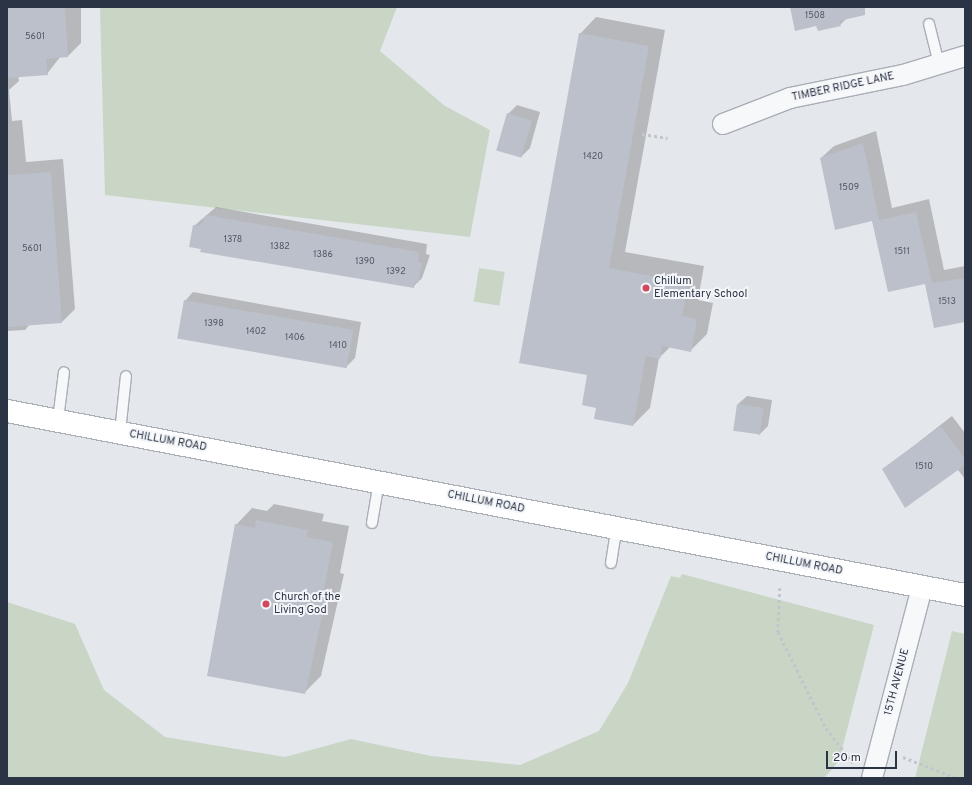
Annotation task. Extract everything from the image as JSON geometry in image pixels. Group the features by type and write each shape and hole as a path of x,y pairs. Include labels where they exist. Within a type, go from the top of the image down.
{"main road":[{"name":"CHILLUM ROAD","path":"7,411 379,481 965,595"}],"street":[{"name":"TIMBER RIDGE LANE","path":"723,124 790,98 939,64 965,56"},
{"name":"15TH AVENUE","path":"872,778 922,587"}],"lane":[{"path":"928,24 939,64"},
{"path":"58,420 64,372"},
{"path":"120,432 126,376"},
{"path":"372,523 379,481"},
{"path":"611,563 617,528"}],"path":[{"path":"642,134 668,138"},
{"path":"780,588 778,632 826,728 855,766"},
{"path":"903,757 957,778"}],"green space":[{"path":"100,7 397,7 380,51 445,106 490,130 470,237 105,195"},
{"path":"479,268 505,272 499,306 474,302"},
{"path":"682,574 874,625 839,761 825,777 7,778 7,602 75,624 104,690 165,737 285,757 351,739 431,756 520,765 599,731 628,683 671,576 680,578"},
{"path":"952,631 965,634 965,778 915,778"}],"building":[{"path":"7,7 65,7 68,57 46,59 48,75 7,78"},
{"path":"790,7 865,7 865,15 839,21 841,26 818,31 816,26 795,31"},
{"path":"579,33 649,46 609,268 688,283 682,316 697,319 691,352 662,346 660,359 646,356 633,426 594,419 596,408 582,405 587,375 519,363"},
{"path":"507,113 532,120 521,158 496,150"},
{"path":"863,143 879,220 916,212 932,283 965,278 965,322 934,328 925,284 888,292 872,221 835,230 820,158"},
{"path":"51,172 62,323 7,327 7,175"},
{"path":"206,215 419,252 418,262 422,263 418,283 415,282 414,288 200,252 201,249 189,247 193,225 200,226"},
{"path":"184,300 353,330 347,368 177,338"},
{"path":"737,404 764,408 760,434 733,431"},
{"path":"941,426 965,459 965,465 905,508 882,469"},
{"path":"256,520 308,530 306,537 333,542 324,589 328,590 305,694 207,676 235,524 255,528"}],"place":[{"name":"Chillum Elementary School","path":"646,288"},
{"name":"Church of the Living God","path":"266,604"}]}
